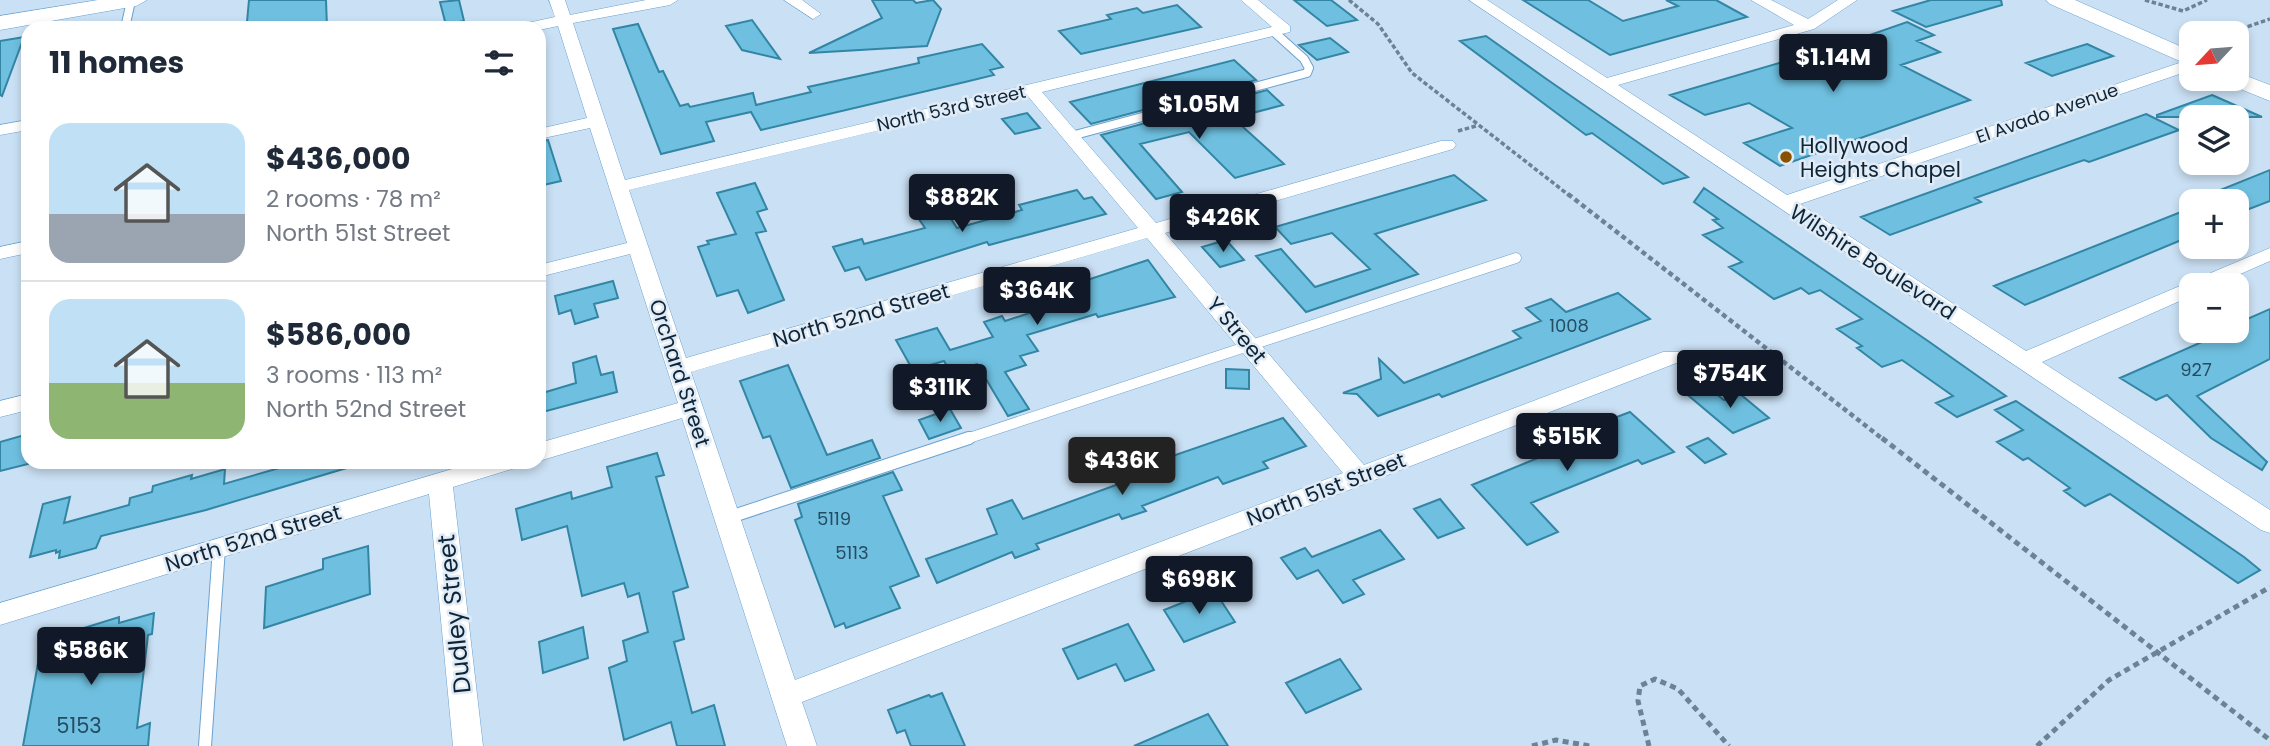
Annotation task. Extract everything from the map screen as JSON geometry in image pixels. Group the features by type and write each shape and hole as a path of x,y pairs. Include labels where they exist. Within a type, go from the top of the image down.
{"main road":[{"path":"0,23 134,0"},
{"path":"2057,0 2179,56"},
{"path":"2249,85 2270,94"}],"street":[{"path":"538,21 561,10 670,0"},
{"path":"792,0 813,14"},
{"path":"1250,0 1278,30"},
{"name":"Wilshire Boulevard","path":"1477,0 2270,523"},
{"path":"1759,0 1808,26"},
{"path":"1603,84 1808,26 1849,0"},
{"name":"Orchard Street","path":"561,10 802,746"},
{"name":"North 53rd Street","path":"619,187 1278,30"},
{"name":"El Avado Avenue","path":"1784,203 2179,66"},
{"name":"Y Street","path":"1031,89 1360,477"},
{"path":"546,132 597,121"},
{"path":"0,130 21,126"},
{"name":"North 52nd Street","path":"678,368 1447,145"},
{"path":"546,269 638,246"},
{"path":"0,253 21,248"},
{"path":"2226,273 2270,254"},
{"path":"2024,361 2179,293"},
{"name":"North 51st Street","path":"785,696 1671,357"},
{"path":"0,409 21,404"},
{"path":"546,450 691,407"},
{"name":"North 52nd Street","path":"0,614 483,469"},
{"name":"Dudley Street","path":"440,482 468,746"}],"lane":[{"path":"127,21 134,0"},
{"path":"1071,136 1307,73 1310,68 1304,59 1278,30"},
{"path":"727,518 1516,258"},
{"path":"205,746 219,548"}],"path":[{"path":"1349,0 1378,24 1412,74 2270,740"},
{"path":"2145,0 2183,10 2207,0"},
{"path":"2249,26 2270,19"},
{"path":"2037,746 2109,681 2270,587"},
{"path":"1648,746 1639,701 1640,686 1650,680 1664,680 1677,689 1729,746"},
{"path":"1532,746 1556,740 1590,746"}],"building":[{"path":"249,0 326,0 327,21 247,21"},
{"path":"459,0 464,21 445,21 440,2"},
{"path":"872,0 913,0 916,3 933,0 941,9 927,46 809,53 882,18"},
{"path":"1294,0 1331,0 1357,20 1327,26"},
{"path":"1523,0 1588,0 1623,21 1678,6 1666,0 1716,0 1747,17 1610,55"},
{"path":"1931,0 2001,0 2002,5 1926,27 1893,11"},
{"path":"1177,5 1201,27 1081,54 1059,31 1111,19 1107,15 1137,8 1143,13"},
{"path":"752,20 780,59 742,50 726,26"},
{"path":"1907,22 1934,35 1917,41 1940,52 1901,65 1970,100 1780,166 1744,143 1792,128 1749,103 1705,115 1670,95 1847,43"},
{"path":"638,24 659,72 663,71 680,106 688,104 690,107 753,93 756,105 811,92 808,87 919,63 918,58 982,44 1003,67 990,70 994,75 761,130 751,112 706,122 714,141 661,154 613,29"},
{"path":"1486,36 1688,177 1663,184 1592,133 1586,135 1460,41"},
{"path":"21,38 21,45 2,96 0,95 0,41"},
{"path":"1330,38 1348,52 1317,60 1299,45"},
{"path":"2087,44 2113,56 2052,76 2026,63"},
{"path":"1234,60 1256,80 1091,124 1070,102"},
{"path":"1267,90 1283,105 1233,118 1284,164 1235,178 1189,132 1140,144 1182,192 1156,199 1101,135"},
{"path":"2212,95 2235,105 2184,105"},
{"path":"2179,107 2179,117 2157,115"},
{"path":"2249,111 2262,117 2249,117"},
{"path":"1027,113 1040,128 1015,134 1002,119"},
{"path":"2146,114 2179,130 1975,198 1981,202 1890,235 1861,217"},
{"path":"546,140 561,181 546,184"},
{"path":"2270,170 2270,201 2249,209 2249,189 2223,189"},
{"path":"1454,175 1486,200 1375,234 1418,274 1306,312 1256,256 1281,249 1315,287 1370,269 1332,233 1291,244 1275,227"},
{"path":"755,183 767,209 757,212 766,231 756,233 784,300 748,313 738,290 717,296 698,247 709,244 707,241 736,234 717,193"},
{"path":"1704,188 2006,396 1957,417 1936,403 1953,396 1902,360 1882,367 1857,348 1862,346 1837,329 1862,319 1820,290 1809,294 1801,288 1774,299 1729,267 1742,262 1703,235 1723,228 1713,220 1718,219 1694,202"},
{"path":"1077,190 1084,199 1092,197 1106,214 989,245 987,242 866,280 859,267 845,271 833,247 862,239 864,244 925,228 914,212 942,205 957,228 1022,210 1019,205"},
{"path":"2179,213 2179,241 2025,305 1994,286"},
{"path":"1226,240 1244,260 1220,267 1202,247"},
{"path":"1148,260 1175,297 1098,317 1096,314 1027,335 1038,351 1020,356 1026,365 1005,372 1029,409 1008,416 977,364 951,373 944,361 920,368 920,383 896,340 937,328 950,350 993,337 984,322 1002,316 1005,321 1042,309 1032,289 1052,283 1060,289"},
{"path":"613,281 618,298 594,304 598,317 575,324 571,310 559,314 555,296"},
{"path":"1618,293 1650,319 1442,397 1439,394 1378,416 1357,394 1343,393 1381,379 1379,359 1404,383 1521,338 1513,331 1541,321 1526,308 1551,299 1566,312"},
{"path":"2270,309 2270,359 2197,396 2267,462 2262,470 2211,438 2167,395 2156,400 2120,378 2200,343 2249,343 2249,318"},
{"path":"596,356 601,375 613,372 617,392 546,411 546,392 576,383 573,363"},
{"path":"788,365 827,455 872,440 880,458 791,488 770,436 763,438 740,381"},
{"path":"1226,369 1249,370 1249,389 1226,388"},
{"path":"1709,388 1724,400 1740,394 1769,418 1733,433 1689,396"},
{"path":"2016,401 2260,570 2238,583 2110,494 2085,506 2064,491 2070,488 2028,458 2023,460 1997,442 2023,430 1995,410"},
{"path":"950,409 961,428 929,439 919,420"},
{"path":"1630,412 1674,452 1642,464 1638,460 1531,503 1558,532 1527,545 1472,485 1615,426 1609,420"},
{"path":"1283,418 1306,446 1263,462 1268,468 1223,484 1218,477 1142,506 1146,511 1122,519 1119,514 1036,544 1039,549 1015,558 1012,552 937,583 926,559 997,534 987,509 1012,500 1023,519 1157,470 1152,463"},
{"path":"21,436 21,466 0,471 0,442"},
{"path":"1708,438 1726,454 1705,463 1687,447"},
{"path":"657,453 664,475 656,477 688,587 673,592 684,639 674,642 692,713 714,705 725,746 677,746 671,722 624,740 609,668 627,661 623,641 648,632 639,593 628,597 624,583 582,596 567,526 522,540 516,509 571,492 572,499 612,487 607,467"},
{"path":"225,469 224,484 276,469 343,469 206,510 101,536 96,548 59,558 60,551 56,553 56,550 30,557 43,504 70,497 64,523 129,505 130,498 152,492 153,486 192,475 191,479"},
{"path":"893,472 902,490 883,496 919,576 890,587 900,608 846,628 844,623 835,627 795,520 802,517 798,504"},
{"path":"1440,499 1464,528 1438,538 1414,509"},
{"path":"1380,530 1404,559 1353,580 1364,594 1343,603 1318,570 1297,579 1281,558 1305,548 1312,557"},
{"path":"368,546 370,594 264,628 266,587 323,569 323,559"},
{"path":"1214,590 1235,622 1184,642 1164,610"},
{"path":"154,613 152,634 148,635 137,728 150,723 148,746 23,746 42,641 119,617 119,623"},
{"path":"1128,624 1154,670 1125,681 1116,664 1078,679 1063,649"},
{"path":"583,627 588,658 543,673 539,642"},
{"path":"1340,659 1361,689 1306,713 1286,683"},
{"path":"942,693 965,746 911,746 905,730 897,733 888,710"},
{"path":"1208,714 1228,746 1134,746"}],"place":[{"name":"Hollywood Heights Chapel","path":"1786,157"}]}
